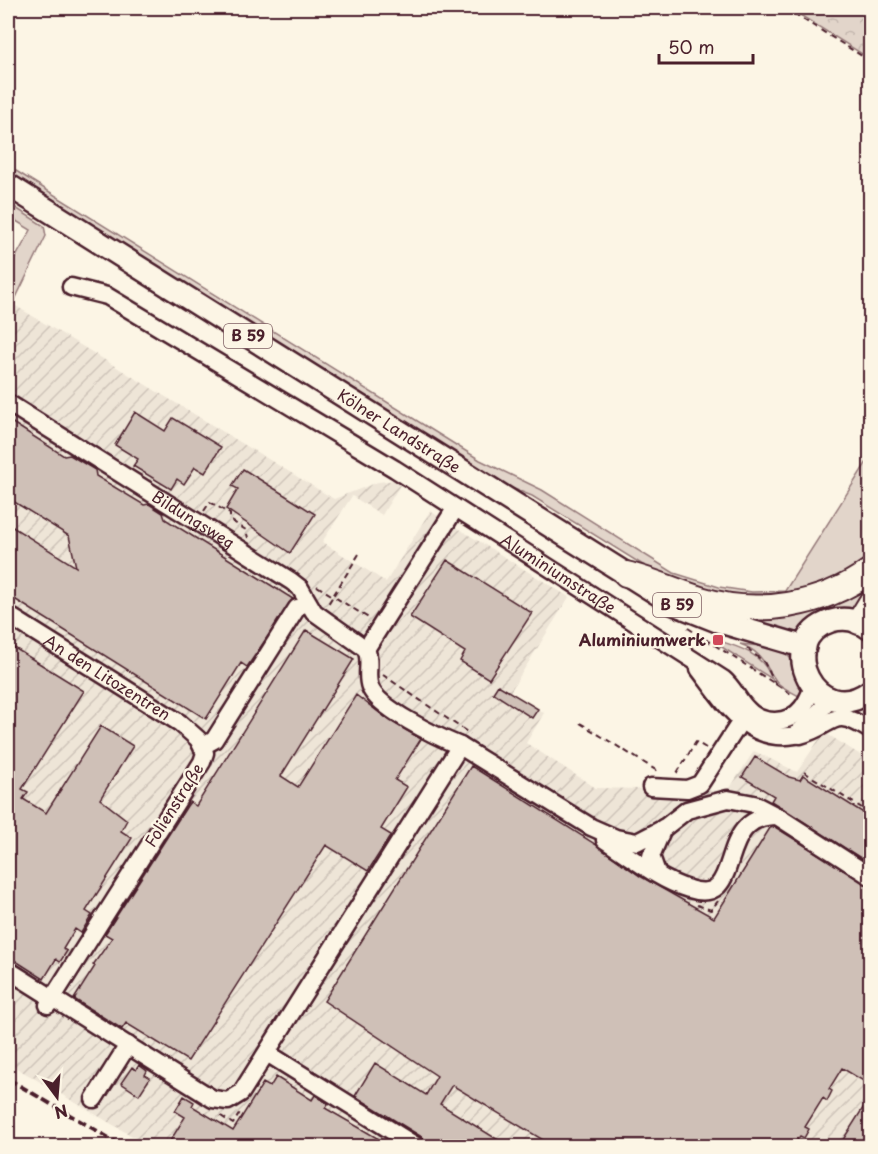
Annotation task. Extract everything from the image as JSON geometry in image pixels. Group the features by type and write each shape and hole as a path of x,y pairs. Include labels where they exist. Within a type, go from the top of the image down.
{"highway":[{"path":"626,574 708,601 757,608 815,599 839,589 870,571"}],"main road":[{"name":"Kölner Landstraße","path":"8,185 674,604 699,615 805,647"},
{"path":"867,618 840,619 816,630 805,647 803,668 813,687 831,699 851,700 870,692"}],"lane":[{"name":"Aluminiumstraße","path":"71,287 107,296 395,469 692,659 729,685 749,712 764,720 782,720 794,716 804,706 813,687"},
{"name":"Bildungsweg","path":"8,403 291,581 300,588 314,612 368,658"},
{"path":"455,509 380,626 368,658 367,675 375,697 436,736 465,740 481,756 591,827 616,838 637,842 664,828 687,810 728,799 754,804 777,816 870,876"},
{"name":"Folienstraße","path":"51,1002 202,762 205,754 203,746 214,740 297,608"},
{"name":"An den Litozentren","path":"8,615 175,720 195,736 203,746"},
{"name":"Aluminiumstraße","path":"692,659 741,721 756,732 771,736 796,735 815,730 840,717 854,720 870,730"},
{"path":"796,735 831,699"},
{"path":"651,787 687,789 698,785 708,776 741,721"},
{"path":"8,970 51,1002 128,1045 207,1095 225,1101 241,1093 465,740"},
{"path":"591,827 602,839 657,873 690,890 711,890 720,884 726,874 735,842 745,826 753,819 777,816"},
{"path":"657,873 651,856 664,828"},
{"path":"94,1099 128,1045"},
{"path":"267,1053 416,1146"}],"path":[{"path":"785,8 870,62"},
{"path":"359,554 333,596 380,626"},
{"path":"707,641 709,636"},
{"path":"737,645 747,648 764,662 776,685"},
{"path":"368,658 465,740"},
{"path":"580,723 666,776"},
{"path":"672,780 696,742 720,757"},
{"path":"804,772 870,813"},
{"path":"694,903 709,910 713,909 720,899"},
{"path":"213,1111 233,1124 245,1105"}],"shaded area":[{"path":"11,303 334,499 378,482 397,480 400,485 382,515 352,496 322,542 386,582 430,511 569,597 510,692 544,713 526,743 596,788 728,791 754,751 797,772 824,732 870,761 870,1146 149,1146 8,1063 8,309"}],"green space":[{"path":"789,8 870,8 870,59"},
{"path":"8,166 480,460 542,490 674,573 719,587 752,592 785,591 870,457 870,562 824,588 745,600 659,575 532,496 494,481 8,175"},
{"path":"8,203 44,226 46,236 8,314 8,271 31,230 8,216"},
{"path":"870,575 870,597 860,608 798,632 786,632 722,612"},
{"path":"716,640 749,652 768,670 772,679 714,642"},
{"path":"740,644 776,649 790,658 801,680 802,698 779,684 758,655"}],"building":[{"path":"135,412 165,431 173,418 221,447 205,473 195,467 184,484 177,479 171,489 133,466 138,459 115,445"},
{"path":"8,420 64,456 70,455 95,470 96,476 144,505 149,504 163,513 165,519 293,599 247,667 241,663 206,719 8,595 8,524 76,567 69,536 8,498"},
{"path":"243,469 315,514 290,553 226,509 238,489 232,486"},
{"path":"447,560 532,613 489,679 460,661 465,652 410,617"},
{"path":"306,630 354,659 281,776 298,787 356,695 390,721 421,739 395,780 407,787 381,829 391,835 368,871 326,845 188,1061 126,1023 122,1029 74,999 95,966 93,965 112,938 105,934 187,806 190,802 196,806"},
{"path":"8,644 84,691 22,789 28,792 23,799 46,813 101,726 133,746 100,799 127,820 121,831 132,838 86,911 92,915 81,933 75,929 63,949 67,951 60,962 56,959 44,979 8,956 8,831 14,820 8,815"},
{"path":"498,685 538,709 532,718 493,693"},
{"path":"755,757 789,777 800,780 803,775 870,817 870,864 771,801 774,796 742,777"},
{"path":"471,766 595,844 640,876 714,918 770,828 775,827 870,886 870,1085 842,1068 829,1089 832,1091 827,1101 823,1098 805,1127 809,1129 804,1138 800,1136 793,1146 553,1146 452,1085 440,1104 508,1146 427,1146 422,1137 355,1096 375,1063 426,1095 437,1076 324,1001"},
{"path":"139,1065 147,1071 145,1075 150,1078 139,1095 121,1083 132,1067 136,1070"},
{"path":"276,1077 312,1100 315,1095 328,1104 325,1108 391,1146 167,1146 185,1117 175,1111 184,1096 194,1102 192,1106 233,1131 263,1083 270,1087"},
{"path":"870,1097 870,1146 839,1146"}],"railway":[{"path":"8,1079 123,1146"}],"place":[{"name":"Aluminiumwerk","path":"718,640"}]}
